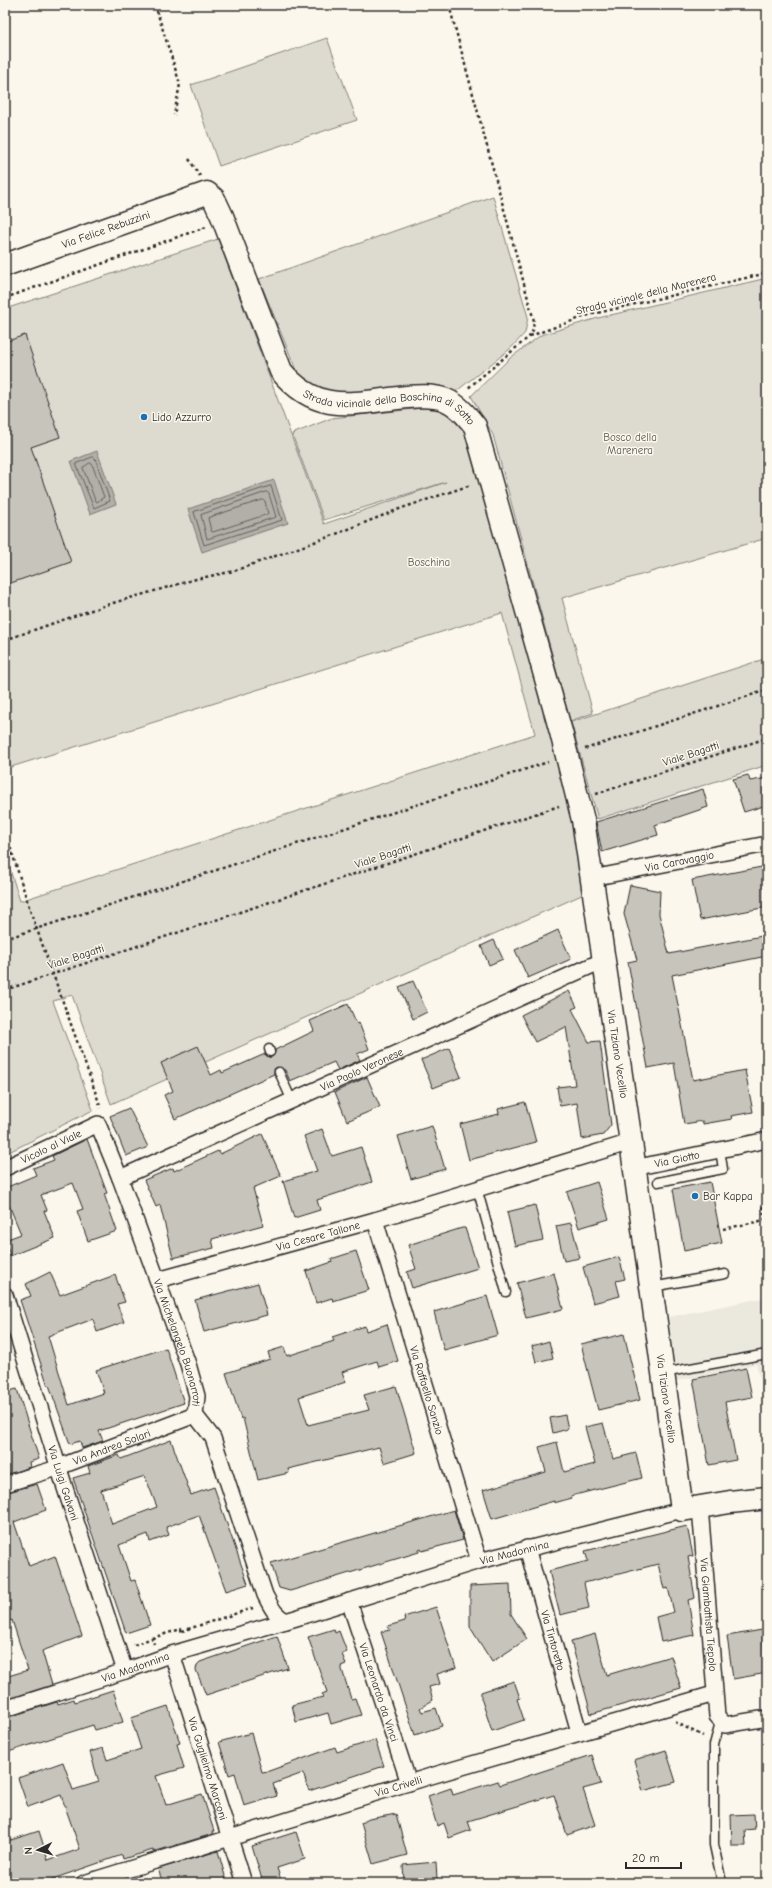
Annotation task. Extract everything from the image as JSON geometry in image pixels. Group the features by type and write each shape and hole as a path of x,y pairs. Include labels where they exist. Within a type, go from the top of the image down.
{"street":[{"name":"Via Felice Rebuzzini","path":"5,265 207,194"},
{"name":"Strada vicinale della Boschina di Sotto","path":"207,194 212,197 217,205 281,371 292,384 318,399 331,404 346,404 414,396 440,398 453,405 467,416 475,426 567,756"},
{"name":"Via Tiziano Vecellio","path":"567,756 580,810 592,878 663,1373 691,1509"},
{"name":"Via Caravaggio","path":"592,878 767,844"},
{"name":"Via Paolo Veronese","path":"120,1178 604,960"},
{"name":"Vicolo al Viale","path":"5,1168 99,1117"},
{"name":"Via Michelangelo Buonarroti","path":"99,1117 158,1280 193,1383 197,1396 196,1415 213,1438 265,1594 272,1610 278,1618 286,1621"},
{"name":"Via Giotto","path":"634,1168 767,1140"},
{"name":"Via Cesare Tallone","path":"158,1280 375,1220 631,1142"},
{"name":"Via Raffaello Sanzio","path":"375,1220 480,1561"},
{"name":"Via Luigi Galvani","path":"5,1295 125,1671"},
{"name":"Via Andrea Solari","path":"5,1484 51,1470 196,1415"},
{"name":"Via Madonnina","path":"5,1709 125,1671 172,1654 286,1621 480,1561 527,1548 691,1509 767,1498"},
{"name":"Via Giambattista Tiepolo","path":"691,1509 714,1694 717,1716 720,1722"},
{"name":"Via Tintoretto","path":"527,1548 579,1732"},
{"name":"Via Leonardo da Vinci","path":"349,1601 409,1783"},
{"path":"266,1627 269,1624 272,1610"},
{"name":"Via Guglielmo Marconi","path":"172,1654 231,1837 244,1883"},
{"name":"Via Crivelli","path":"84,1883 579,1732 714,1694"},
{"path":"720,1722 729,1725 767,1718"}],"lane":[{"path":"279,1072 292,1101"},
{"name":"Via Giotto","path":"658,1182 723,1169 720,1150"},
{"path":"477,1188 506,1292"},
{"path":"651,1288 725,1274"},
{"path":"663,1373 767,1354"},
{"path":"720,1722 714,1745 714,1844 722,1883"}],"path":[{"path":"155,5 180,84 174,115"},
{"path":"450,5 534,321 533,330 530,336 460,395 453,405"},
{"path":"5,298 208,226"},
{"name":"Strada vicinale della Marenera","path":"530,336 589,315 767,273"},
{"path":"5,640 106,605 196,579 234,571 425,500 491,480"},
{"path":"5,939 767,690"},
{"name":"Viale Bagatti","path":"5,990 580,810 767,738"},
{"path":"5,830 99,1117"},
{"path":"723,1229 765,1220 762,1205 767,1204"}],"shaded area":[{"path":"767,1297 767,1402 756,1364 676,1381 669,1317"}],"green space":[{"path":"327,38 357,120 219,166 191,85"},
{"path":"493,196 528,317 525,333 510,349 454,393 333,396 299,377 259,279"},
{"name":"Boschina","path":"218,239 324,524 446,482 324,520 292,434 332,418 432,407 450,416 464,431 550,729 576,826 584,894 111,1104 72,995 53,1001 93,1110 5,1154 5,854 20,901 535,734 502,613 11,767 5,749 5,309"},
{"name":"Bosco della Marenera","path":"767,278 767,538 562,598 593,713 570,721 493,435 471,396 510,358 541,335 598,318"},
{"path":"767,658 767,765 598,819 571,722"}],"water":[{"path":"97,451 116,504 90,514 71,461"},
{"path":"274,480 288,523 202,552 188,509"}],"building":[{"path":"25,335 60,437 31,447 71,562 8,584 5,576 5,342"},
{"path":"748,775 750,781 767,778 767,805 744,812 733,779"},
{"path":"703,789 708,807 655,825 658,835 602,852 596,822"},
{"path":"767,866 767,907 700,920 692,880"},
{"path":"630,885 660,891 659,914 669,954 767,935 767,956 672,975 693,1080 745,1070 753,1112 731,1116 732,1119 703,1124 703,1121 684,1124 674,1063 648,1068 628,962 637,960 624,914"},
{"path":"558,930 571,959 528,978 515,950"},
{"path":"494,940 503,959 489,965 481,946"},
{"path":"413,981 427,1012 413,1019 399,987"},
{"path":"569,991 577,1007 572,1009 589,1042 600,1041 611,1125 603,1135 582,1139 577,1103 560,1106 557,1087 575,1085 566,1027 535,1042 521,1015"},
{"path":"348,1004 357,1024 359,1023 369,1049 357,1054 360,1060 338,1070 334,1062 290,1081 285,1070 277,1067 274,1069 274,1074 175,1119 164,1095 173,1091 161,1063 198,1046 211,1075 221,1070 222,1073 265,1054 272,1057 275,1050 314,1031 310,1021"},
{"path":"449,1048 461,1077 433,1088 421,1060"},
{"path":"367,1077 380,1107 347,1121 335,1092"},
{"path":"525,1102 536,1142 469,1160 460,1124 499,1114 498,1109"},
{"path":"129,1108 148,1147 126,1156 110,1116"},
{"path":"432,1126 445,1169 411,1179 398,1136"},
{"path":"322,1129 332,1156 361,1147 372,1182 317,1200 320,1210 294,1218 283,1181 317,1171 304,1136"},
{"path":"262,1134 281,1176 253,1188 263,1225 212,1239 214,1248 173,1258 160,1205 156,1207 144,1180 173,1168 174,1171 218,1151 220,1154"},
{"path":"87,1139 107,1193 104,1194 117,1231 88,1241 77,1211 83,1209 73,1183 41,1195 47,1210 44,1211 55,1238 10,1256 5,1240 21,1234 9,1205 5,1207 5,1188 36,1175 33,1168 54,1160 52,1156"},
{"path":"597,1182 609,1219 579,1228 567,1192"},
{"path":"710,1182 722,1243 684,1251 673,1189"},
{"path":"535,1205 543,1240 515,1246 507,1212"},
{"path":"571,1223 580,1258 564,1261 556,1226"},
{"path":"465,1228 478,1268 412,1288 407,1272 416,1269 408,1245"},
{"path":"356,1251 369,1290 333,1301 332,1298 316,1303 306,1271 332,1262 331,1259"},
{"path":"619,1257 625,1279 616,1281 620,1296 593,1303 583,1267"},
{"path":"50,1272 60,1295 115,1275 125,1302 117,1304 124,1322 97,1332 93,1319 48,1336 69,1405 104,1393 96,1370 166,1348 184,1403 99,1431 103,1441 82,1448 80,1441 70,1444 49,1385 48,1386 20,1300 31,1296 26,1284"},
{"path":"554,1273 563,1309 526,1318 517,1283"},
{"path":"258,1283 267,1315 204,1332 195,1300"},
{"path":"487,1296 498,1335 444,1350 434,1312"},
{"path":"387,1324 398,1361 379,1367 377,1361 342,1372 346,1382 299,1397 308,1425 369,1410 364,1395 396,1386 416,1453 384,1463 379,1447 288,1469 289,1473 258,1480 243,1418 241,1419 226,1373 270,1359 268,1352 284,1347 287,1356 334,1341 332,1337 365,1326 366,1331"},
{"path":"624,1334 640,1400 598,1410 581,1344"},
{"path":"549,1341 553,1358 536,1362 532,1346"},
{"path":"746,1368 752,1397 725,1402 736,1460 709,1465 693,1379"},
{"path":"17,1389 39,1459 29,1462 30,1467 5,1475 5,1392"},
{"path":"565,1415 568,1429 553,1433 550,1418"},
{"path":"603,1423 613,1459 636,1453 642,1478 571,1496 572,1498 554,1503 554,1501 492,1519 483,1490 546,1472 539,1447 557,1442 564,1472 595,1464 585,1427"},
{"path":"171,1440 191,1495 214,1487 248,1584 226,1591 199,1515 166,1527 169,1535 150,1542 148,1534 119,1545 131,1581 135,1580 150,1625 126,1633 73,1478 90,1473 88,1466 119,1455 121,1459","holes":["145,1476 157,1507 112,1524 101,1490"]},
{"path":"37,1484 46,1510 14,1522 29,1566 55,1556 82,1636 42,1651 52,1685 5,1700 5,1677 28,1670 12,1620 5,1622 5,1493"},
{"path":"454,1510 463,1540 422,1551 421,1549 419,1552 290,1591 279,1588 271,1563"},
{"path":"687,1526 693,1556 688,1557 695,1598 688,1600 694,1635 661,1642 656,1617 674,1612 668,1588 664,1589 658,1564 584,1583 589,1608 560,1615 549,1571 588,1561 585,1551"},
{"path":"510,1584 511,1614 527,1639 492,1662 470,1627 470,1586"},
{"path":"436,1607 456,1668 437,1674 440,1684 429,1687 433,1700 420,1708 422,1712 436,1708 442,1726 415,1735 381,1632 390,1630 388,1626 405,1621 404,1617"},
{"path":"334,1629 335,1633 339,1631 347,1652 342,1654 346,1664 341,1666 351,1699 355,1698 361,1715 331,1724 328,1713 296,1722 292,1705 323,1697 322,1694 327,1692 308,1637"},
{"path":"762,1630 767,1673 733,1679 727,1636"},
{"path":"595,1634 607,1675 671,1656 681,1688 591,1714 571,1641"},
{"path":"277,1636 288,1668 206,1695 196,1670 197,1665 200,1662"},
{"path":"514,1681 520,1698 517,1699 524,1720 492,1731 481,1698 481,1692"},
{"path":"113,1690 123,1722 95,1730 93,1725 5,1753 5,1718 57,1702 58,1704 74,1699 75,1702"},
{"path":"168,1706 180,1743 177,1744 184,1768 156,1776 166,1805 202,1794 214,1831 212,1831 213,1834 153,1852 153,1850 123,1859 122,1855 41,1883 5,1883 5,1842 39,1831 48,1860 80,1849 61,1795 28,1807 18,1778 63,1762 73,1790 99,1782 90,1752 103,1748 107,1760 141,1749 131,1718"},
{"path":"251,1733 262,1772 269,1771 335,1747 337,1752 375,1740 384,1766 309,1791 303,1773 273,1784 277,1796 244,1806 235,1773 229,1775 219,1742"},
{"path":"666,1750 676,1782 643,1791 634,1760"},
{"path":"592,1755 601,1784 583,1789 595,1825 567,1835 554,1795 468,1821 471,1830 449,1838 444,1823 437,1826 428,1796 451,1788 453,1795 498,1781 500,1785"},
{"path":"396,1814 407,1855 373,1864 361,1823 369,1819"},
{"path":"754,1814 755,1829 745,1830 746,1846 732,1846 731,1815"},
{"path":"296,1832 305,1859 277,1868 282,1883 263,1883 252,1846"},
{"path":"218,1851 227,1883 163,1883 158,1869"},
{"path":"436,1862 437,1879 404,1882 403,1865"}],"place":[{"name":"Lido Azzurro","path":"144,417"},
{"name":"Bar Kappa","path":"695,1196"}]}
